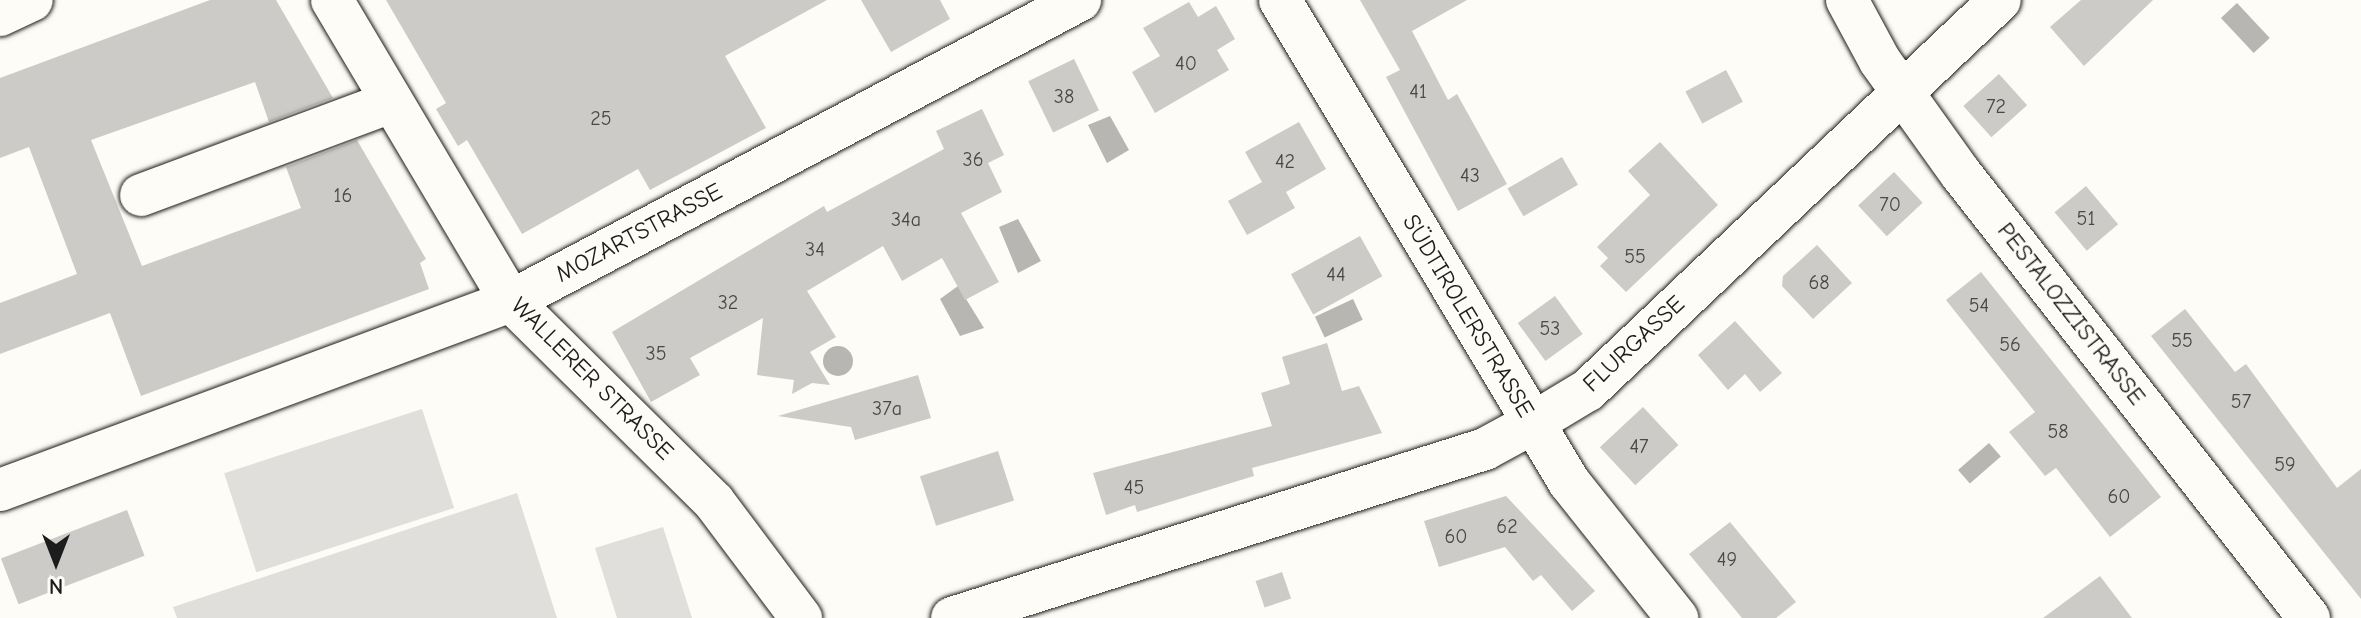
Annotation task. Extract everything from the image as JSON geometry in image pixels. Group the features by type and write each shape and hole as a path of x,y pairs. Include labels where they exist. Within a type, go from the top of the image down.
{"street":[{"path":"0,15 32,0"},
{"name":"WALLERER STRASSE","path":"332,0 511,301 714,502 801,618"},
{"name":"MOZARTSTRASSE","path":"0,490 511,301 1080,0"},
{"name":"SÜDTIROLERSTRASSE","path":"1280,0 1569,482 1677,618"},
{"name":"PESTALOZZISTRASSE","path":"1847,0 1901,92 2309,618"},
{"name":"FLURGASSE","path":"952,618 1485,449 1533,423 1588,390 2000,0"},
{"path":"141,195 391,102"}],"shaded area":[{"path":"2237,3 2270,38 2254,53 2221,18"},
{"path":"1110,116 1129,150 1107,163 1088,125"},
{"path":"1018,219 1041,261 1018,273 999,227"},
{"path":"958,286 984,328 960,336 940,299"},
{"path":"1353,299 1363,320 1325,338 1315,317"},
{"path":"838,346 849,350 853,361 849,372 838,376 827,372 823,361 827,350"},
{"path":"422,409 454,508 256,572 224,473"},
{"path":"1989,443 2001,457 1970,483 1958,470"},
{"path":"517,493 557,618 177,618 173,607"},
{"path":"663,527 692,618 617,618 595,548"}],"building":[{"path":"210,0 276,0 333,98 269,122 255,82 91,140 142,266 301,208 286,167 357,140 426,259 420,263 429,289 141,396 110,313 0,354 0,303 77,274 29,147 0,158 0,78"},
{"path":"386,0 827,0 725,56 766,128 650,190 638,169 522,234 467,140 458,146 436,109 446,103"},
{"path":"861,0 940,0 950,19 891,52"},
{"path":"1360,0 1467,0 1412,31 1448,100 1457,94 1507,184 1458,211 1386,77 1400,70"},
{"path":"2081,0 2153,0 2084,66 2050,27"},
{"path":"1189,2 1198,17 1216,6 1235,39 1217,50 1229,70 1155,113 1132,72 1160,56 1143,28"},
{"path":"1074,59 1099,110 1053,133 1028,81"},
{"path":"1726,70 1743,102 1702,123 1685,92"},
{"path":"1999,74 2027,105 1991,137 1963,106"},
{"path":"982,109 1004,155 988,163 1002,192 961,213 999,282 965,300 942,258 902,281 883,246 807,291 836,337 810,352 830,385 812,383 792,394 794,380 757,375 763,318 690,358 700,375 651,402 612,332 824,206 827,212 944,149 936,131"},
{"path":"1299,122 1326,169 1286,192 1295,208 1247,235 1228,201 1262,182 1245,152"},
{"path":"1660,142 1718,205 1626,292 1600,266 1608,258 1597,247 1650,195 1628,171"},
{"path":"1562,157 1578,185 1523,216 1507,188"},
{"path":"1894,172 1923,203 1887,236 1858,205"},
{"path":"2086,186 2118,224 2087,251 2055,212"},
{"path":"1360,236 1382,276 1313,315 1291,274"},
{"path":"1817,245 1852,283 1813,319 1782,286 1783,276"},
{"path":"1981,272 2161,497 2110,537 2056,468 2045,476 2009,432 2035,412 1946,300"},
{"path":"1555,296 1583,334 1545,361 1518,323"},
{"path":"2185,309 2235,372 2246,364 2337,488 2361,469 2361,599 2151,336"},
{"path":"1735,321 1782,373 1760,392 1745,374 1728,390 1698,355"},
{"path":"1327,343 1342,391 1359,386 1382,433 1252,468 1254,476 1137,512 1135,505 1106,515 1093,473 1272,426 1261,393 1290,384 1282,357"},
{"path":"918,375 931,418 855,440 851,427 778,416"},
{"path":"1643,407 1678,445 1635,485 1600,447"},
{"path":"998,451 1014,500 936,526 920,476"},
{"path":"1506,496 1595,591 1572,611 1541,575 1533,581 1505,547 1439,567 1424,521"},
{"path":"127,510 145,556 19,604 1,558"},
{"path":"1730,522 1796,602 1776,618 1742,618 1689,554"},
{"path":"1282,572 1291,598 1265,608 1256,581"},
{"path":"2100,576 2132,618 2043,618"}]}
